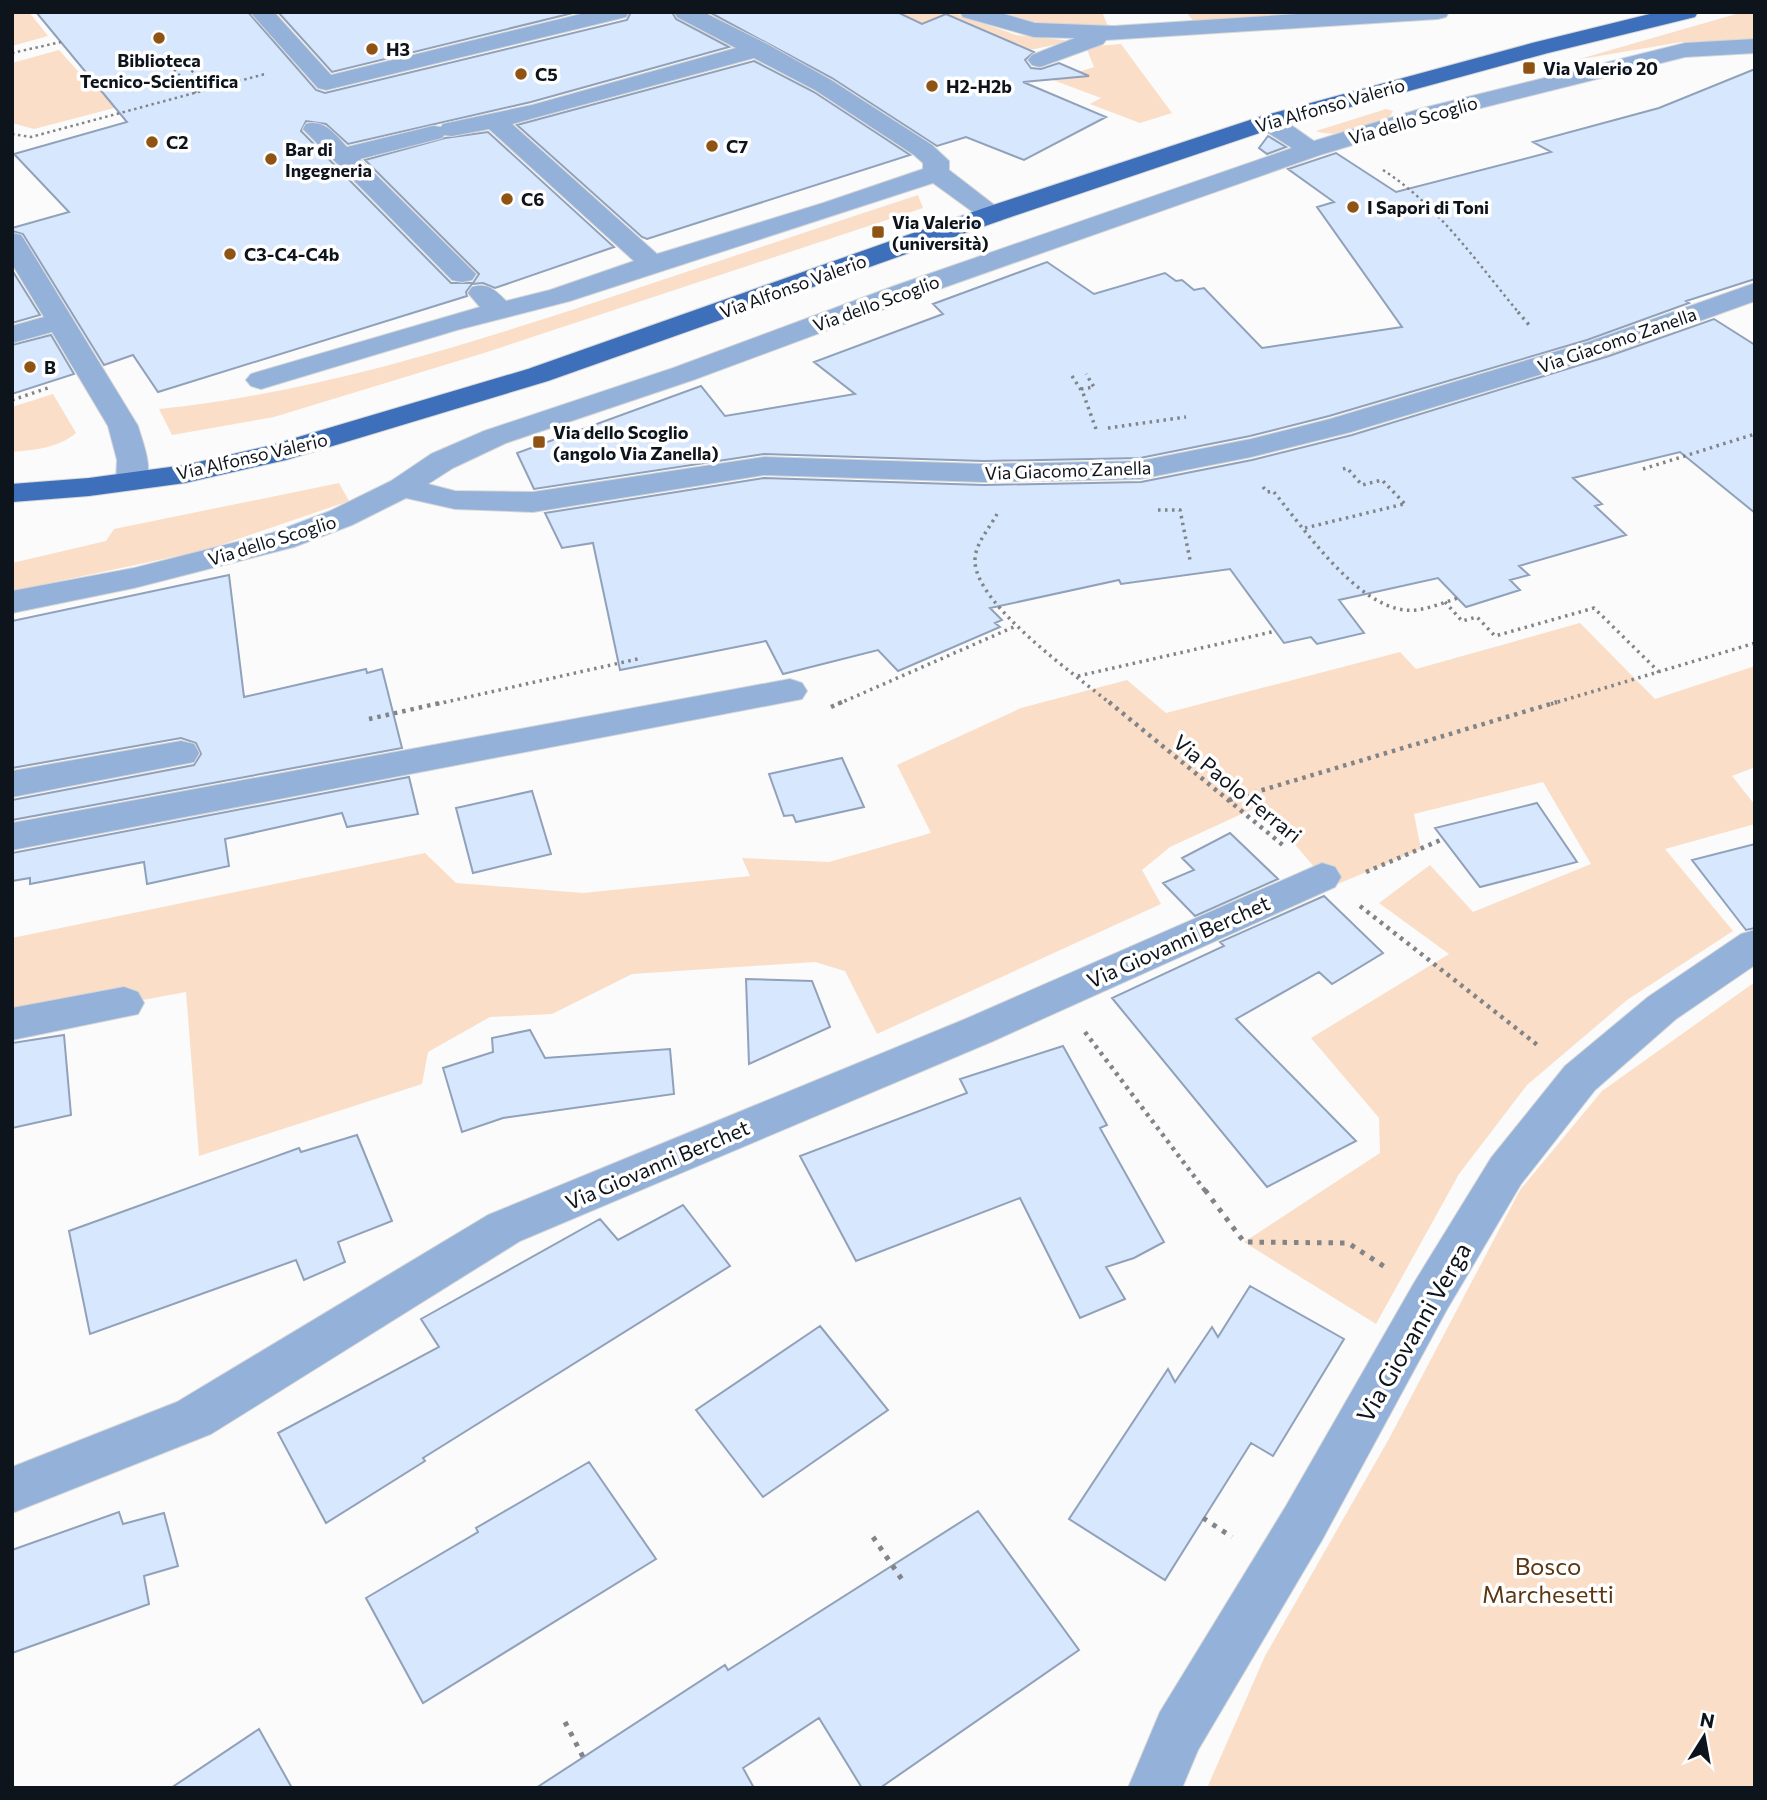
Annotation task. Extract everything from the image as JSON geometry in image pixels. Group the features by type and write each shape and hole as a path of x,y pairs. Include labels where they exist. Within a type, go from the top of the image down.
{"main road":[{"name":"Via Alfonso Valerio","path":"12,492 185,474 275,454 538,375 993,214 1268,122 1677,13"}],"street":[{"path":"261,12 326,83 618,12"},
{"path":"685,12 823,85 923,150 936,161 936,173"},
{"path":"971,12 1034,30 1114,33 1438,12"},
{"path":"1040,60 1114,33"},
{"name":"Via dello Scoglio","path":"12,602 134,578 283,540 341,519 402,488 442,461 495,437 683,374 929,283 1311,150 1432,113 1685,50 1755,46"},
{"path":"342,156 492,118 536,112 759,49"},
{"path":"1391,88 1432,113"},
{"path":"492,118 653,264"},
{"path":"1268,122 1311,150"},
{"path":"315,129 462,274"},
{"path":"936,173 993,214"},
{"path":"261,380 449,323 491,302 538,304 936,173"},
{"path":"12,241 123,426 132,460 132,481"},
{"name":"Via Giacomo Zanella","path":"402,488 455,500 533,502 764,466 984,473 1140,470 1232,452 1340,426 1560,360 1755,291"},
{"path":"12,335 60,321"},
{"path":"12,838 790,691"},
{"path":"12,783 181,754"},
{"name":"Via Giovanni Berchet","path":"12,1490 194,1418 503,1228 1327,881"},
{"name":"Via Giovanni Verga","path":"1155,1788 1179,1731 1304,1524 1430,1297 1506,1171 1580,1078 1662,1008 1755,946"},
{"path":"12,1024 124,1003"}],"path":[{"path":"12,53 61,41"},
{"path":"183,62 209,89"},
{"path":"12,134 31,138 306,63"},
{"path":"170,65 196,93"},
{"path":"1373,163 1405,184 1448,228 1483,273 1560,360"},
{"path":"1080,389 1094,387 1086,374"},
{"path":"1072,376 1080,389 1093,426"},
{"path":"1643,469 1755,434"},
{"path":"1289,439 1324,474 1347,468 1362,485 1381,480 1405,504 1305,528"},
{"path":"1232,452 1267,492 1273,491 1360,590 1382,604 1404,610 1458,598"},
{"name":"Via Paolo Ferrari","path":"984,473 995,497 998,514 975,553 978,572 987,591 1016,626 1327,881 1580,1078"},
{"path":"1154,510 1180,510 1190,560"},
{"path":"1445,602 1462,621 1477,617 1494,636 1594,608 1659,672"},
{"path":"790,691 808,718 1016,626"},
{"path":"1077,676 1276,631"},
{"path":"1228,800 1755,643"},
{"path":"369,719 642,658"},
{"path":"1327,881 1443,839"},
{"path":"1058,995 1244,1242 1348,1243 1430,1297"},
{"path":"873,1537 905,1584"},
{"path":"565,1722 583,1757"}],"green space":[{"path":"12,12 29,12 48,36 12,46"},
{"path":"897,12 952,12 1016,35 1072,41 1030,50 946,14 922,24"},
{"path":"1000,12 1102,12 1108,26 1041,24"},
{"path":"1186,12 1368,12 1196,24"},
{"path":"1743,12 1755,12 1755,40 1681,42 1576,60"},
{"path":"1121,44 1172,113 1140,123 1090,104 1101,98 1053,80 1094,67 1086,47"},
{"path":"59,50 93,88 162,71 183,90 34,129 12,123 12,63"},
{"path":"1386,109 1393,111 1389,118 1362,128 1334,134 1316,131"},
{"path":"918,195 923,208 484,353 274,417 172,435 159,409 274,392 444,350"},
{"path":"53,394 76,433 54,445 12,452 12,407"},
{"path":"339,483 349,501 206,550 12,591 12,563 106,541 114,529"},
{"path":"1580,623 1655,699 1755,666 1755,767 1732,776 1755,805 1755,824 1665,849 1733,931 1627,1000 1527,1085 1459,1174 1376,1324 1244,1242 1380,1153 1379,1118 1311,1038 1449,954 1379,903 1430,865 1473,912 1591,864 1543,782 1414,814 1421,849 1333,886 1261,805 1170,847 1142,870 1161,904 877,1034 845,971 815,962 632,974 552,1014 490,1017 428,1052 422,1084 199,1156 186,992 12,1024 12,938 425,853 456,883 583,893 750,876 742,858 829,862 931,833 897,765 1021,708 1127,680 1166,713 1400,652 1416,669"},
{"name":"Bosco Marchesetti","path":"1755,982 1755,1788 1207,1788 1265,1656 1390,1437 1520,1190 1602,1091"}],"building":[{"path":"36,12 248,12 316,90 325,93 627,20 631,12 672,12 676,19 729,47 531,102 348,144 326,124 306,121 301,131 451,283 473,283 479,274 365,160 445,138 488,132 614,247 495,288 483,283 472,284 466,292 467,296 158,392 133,355 104,365 23,234 12,231 12,228 69,212 14,154 127,122"},
{"name":"H3","path":"278,12 577,12 332,72"},
{"path":"709,12 897,12 922,24 946,14 1034,52 1025,60 1031,68 1041,69 1059,63 1089,76 1023,82 1106,117 1024,160 966,137 937,146 832,78"},
{"name":"C7","path":"754,61 814,92 910,155 647,239 517,125"},
{"path":"1755,69 1755,279 1686,301 1689,303 1587,340 1329,416 1250,436 1140,458 984,461 764,454 534,489 517,453 701,386 725,416 855,394 814,362 943,314 933,304 1047,262 1094,294 1165,273 1176,281 1182,280 1194,290 1204,288 1262,348 1402,327 1317,207 1334,202 1288,169 1336,153 1396,192 1551,152 1533,142 1659,108"},
{"path":"1268,136 1286,147 1267,154 1259,148"},
{"path":"12,270 40,315 12,323"},
{"path":"1714,319 1755,345 1755,513 1680,452 1573,478 1602,504 1595,506 1626,535 1519,566 1529,575 1510,580 1520,590 1466,607 1438,578 1339,600 1364,633 1317,644 1311,637 1284,643 1230,569 1121,584 1119,580 990,608 1002,620 995,623 1000,627 898,671 878,650 783,674 766,641 620,670 593,543 562,548 545,513 764,478 984,485 1141,482 1252,460 1352,435 1609,356"},
{"path":"51,335 74,374 12,394 12,345"},
{"path":"229,575 244,697 366,669 367,673 382,669 402,748 12,820 12,800 194,765 201,754 196,743 181,738 12,768 12,621"},
{"path":"842,758 864,807 796,822 793,815 784,816 769,774"},
{"path":"409,777 418,814 347,827 342,813 225,839 229,866 147,884 144,862 30,884 30,878 12,881 12,853"},
{"path":"532,791 551,854 473,873 456,808"},
{"path":"1537,803 1577,862 1480,887 1435,828"},
{"path":"1230,833 1278,879 1195,916 1163,883 1194,870 1182,858"},
{"path":"1755,844 1755,928 1746,930 1692,860"},
{"path":"1324,896 1383,953 1332,984 1319,972 1236,1019 1356,1141 1267,1187 1112,998 1224,946 1220,942"},
{"path":"746,979 812,981 830,1027 749,1064"},
{"path":"530,1030 545,1058 670,1049 674,1094 503,1118 462,1132 443,1068 493,1052 492,1038"},
{"path":"64,1035 71,1115 12,1128 12,1043"},
{"path":"1063,1046 1107,1125 1100,1128 1164,1242 1134,1258 1106,1267 1125,1299 1080,1318 1020,1198 856,1261 800,1156 967,1093 960,1079"},
{"path":"357,1135 392,1221 338,1242 345,1262 304,1280 296,1260 90,1334 69,1231 299,1148 301,1152"},
{"path":"683,1205 730,1266 423,1458 425,1461 326,1523 278,1433 439,1347 421,1319 600,1219 618,1240"},
{"path":"1250,1286 1344,1339 1273,1456 1251,1443 1165,1580 1069,1519 1168,1369 1175,1382 1212,1327 1218,1337"},
{"path":"820,1326 888,1410 763,1497 696,1410"},
{"path":"589,1462 656,1559 423,1703 366,1598 478,1532 476,1528"},
{"path":"978,1511 1079,1650 880,1788 862,1788 819,1718 743,1768 754,1788 536,1788 725,1665 728,1670"},
{"path":"119,1512 123,1524 164,1513 178,1566 144,1576 149,1604 12,1653 12,1550"},
{"path":"259,1729 292,1788 171,1788"}],"place":[{"name":"Biblioteca Tecnico-Scientifica","path":"159,38"},
{"name":"H3","path":"372,49"},
{"name":"Via Valerio 20","path":"1529,68"},
{"name":"C5","path":"521,74"},
{"name":"H2-H2b","path":"932,86"},
{"name":"C2","path":"152,142"},
{"name":"C7","path":"712,146"},
{"name":"Bar di Ingegneria","path":"271,159"},
{"name":"C6","path":"507,199"},
{"name":"I Sapori di Toni","path":"1353,207"},
{"name":"Via Valerio (università)","path":"878,232"},
{"name":"C3-C4-C4b","path":"230,254"},
{"name":"B","path":"30,367"},
{"name":"Via dello Scoglio (angolo Via Zanella)","path":"539,442"}]}
